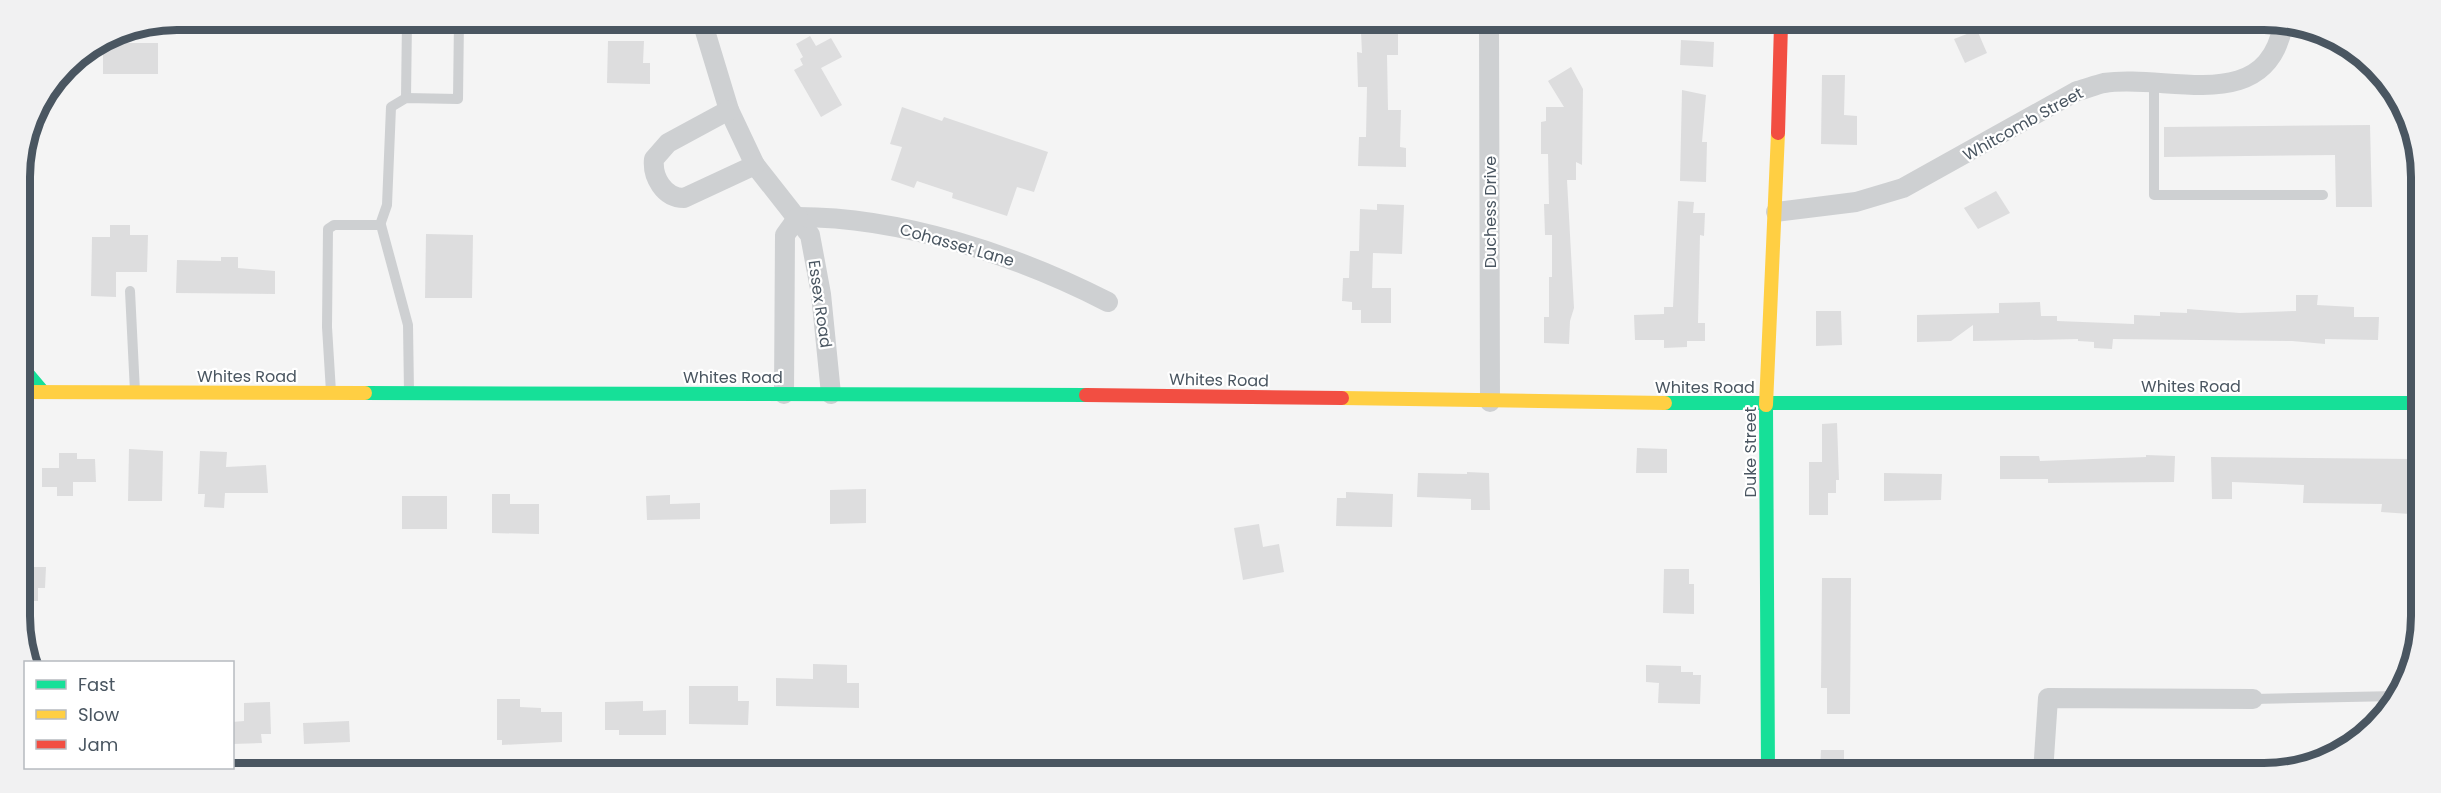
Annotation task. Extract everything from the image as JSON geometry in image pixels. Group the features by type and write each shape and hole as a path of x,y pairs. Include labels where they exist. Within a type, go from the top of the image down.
{"street":[{"name":"Essex Road","path":"705,30 729,110 755,165 810,235 821,294 831,394"},
{"name":"Duchess Drive","path":"1489,30 1490,402"},
{"name":"Duke Street","path":"1768,763 1766,404 1776,212 1781,30"},
{"name":"Whitcomb Street","path":"1776,212 1856,202 1903,188 2078,91 2104,83 2221,85 2243,80 2259,70 2272,56 2281,31"},
{"path":"729,110 662,147 654,159 656,177 669,194 684,198 755,165"},
{"name":"Essex Road","path":"784,394 785,235 798,217"},
{"name":"Cohasset Lane","path":"798,217 834,217 911,230 1023,264 1066,281 1108,302"},
{"path":"30,377 43,392"},
{"name":"Whites Road","path":"30,392 1108,395 1766,404 2411,403"},
{"path":"2044,763 2048,698 2253,699"}],"lane":[{"path":"406,98 407,30"},
{"path":"409,393 408,325 380,225 387,205 391,107 406,98 458,99 459,30"},
{"path":"2154,83 2154,195 2323,195"},
{"path":"331,392 327,327 328,229 334,225 380,225"},
{"path":"130,291 135,392"},
{"path":"2253,699 2387,696"}],"building":[{"path":"1977,30 1987,53 1965,63 1954,39"},
{"path":"1398,31 1398,55 1387,55 1388,110 1401,110 1400,147 1406,148 1406,167 1358,166 1359,137 1366,137 1367,87 1358,87 1357,52 1362,53 1361,32"},
{"path":"810,36 816,46 831,38 842,57 821,68 842,105 821,117 794,70 803,65 800,59 803,57 796,44"},
{"path":"1681,40 1714,42 1713,67 1680,65"},
{"path":"608,41 644,41 643,63 650,63 650,84 607,83"},
{"path":"116,43 158,43 158,74 103,74 103,50"},
{"path":"1571,67 1583,89 1582,165 1576,162 1576,180 1567,180 1574,308 1570,321 1569,344 1544,343 1544,317 1549,317 1549,277 1552,277 1552,235 1545,235 1544,204 1549,204 1548,154 1541,154 1541,122 1546,121 1546,107 1564,107 1548,81"},
{"path":"1822,75 1845,75 1844,115 1857,116 1857,145 1821,144"},
{"path":"1682,90 1706,95 1702,142 1707,142 1706,182 1680,181"},
{"path":"902,107 942,121 944,117 1048,152 1034,192 1017,187 1007,216 952,198 953,193 917,181 914,188 891,180 902,147 890,144"},
{"path":"2370,125 2372,207 2336,207 2335,155 2164,157 2164,127"},
{"path":"1996,191 2010,213 1978,229 1964,208"},
{"path":"1678,201 1694,202 1693,213 1705,213 1704,236 1700,235 1698,323 1705,323 1705,341 1687,341 1687,347 1664,348 1664,340 1635,340 1634,315 1664,314 1664,307 1673,307"},
{"path":"1377,204 1404,205 1402,254 1373,253 1372,288 1391,288 1391,323 1361,323 1361,310 1352,310 1352,302 1342,301 1343,278 1349,278 1350,251 1359,251 1360,209 1377,210"},
{"path":"110,225 130,225 130,235 148,235 147,272 116,272 116,297 91,296 92,237 110,237"},
{"path":"426,234 473,235 472,298 425,298"},
{"path":"221,257 238,257 238,268 275,271 275,294 176,293 177,260 221,261"},
{"path":"2296,295 2318,295 2317,305 2354,307 2354,317 2379,317 2378,340 2325,339 2325,344 2292,341 2113,339 2112,349 2094,348 2094,342 2078,341 2078,339 1973,341 1973,325 1951,341 1917,342 1917,315 1999,313 1999,303 2040,302 2041,316 2057,316 2057,321 2134,324 2134,315 2160,316 2160,312 2187,313 2187,309 2240,313 2296,311"},
{"path":"1816,311 1841,311 1842,345 1816,346"},
{"path":"1837,423 1839,480 1836,480 1836,493 1828,493 1828,515 1809,515 1809,462 1822,462 1822,424"},
{"path":"1637,448 1667,449 1667,473 1636,473"},
{"path":"129,449 163,451 162,501 128,501"},
{"path":"200,451 227,452 226,467 266,465 268,493 225,493 224,508 204,507 205,494 198,494"},
{"path":"59,453 77,453 77,459 95,459 96,482 73,482 73,496 57,496 57,487 42,487 42,468 59,468"},
{"path":"2146,455 2175,456 2174,482 2048,483 2048,479 2000,479 2000,456 2039,456 2040,461 2146,457"},
{"path":"2211,457 2411,459 2410,514 2381,512 2382,504 2303,503 2304,485 2232,482 2232,499 2212,499"},
{"path":"1467,472 1489,473 1490,510 1471,510 1471,499 1417,497 1418,473 1467,474"},
{"path":"1884,473 1942,474 1941,500 1884,501"},
{"path":"866,489 866,523 830,524 830,490"},
{"path":"1346,492 1393,494 1392,527 1336,526 1337,498 1346,498"},
{"path":"492,494 510,494 510,504 539,504 539,534 492,533"},
{"path":"670,495 670,504 700,503 700,519 647,520 646,496"},
{"path":"402,496 447,496 447,529 402,529"},
{"path":"1259,524 1263,547 1279,544 1284,572 1243,580 1234,528"},
{"path":"30,567 46,567 45,588 38,588 38,601 30,601"},
{"path":"1664,569 1689,569 1689,584 1694,584 1694,614 1663,613"},
{"path":"1822,578 1851,578 1850,714 1827,714 1827,688 1821,688"},
{"path":"813,664 847,665 847,683 859,683 859,708 776,706 776,678 813,679"},
{"path":"1646,665 1681,666 1681,672 1701,675 1700,704 1658,703 1659,683 1646,682"},
{"path":"689,686 738,686 738,701 749,701 748,725 689,724"},
{"path":"497,699 520,699 520,707 541,708 541,712 562,712 562,742 502,745 502,740 497,740"},
{"path":"643,701 643,711 666,710 666,735 619,735 619,730 605,730 605,702"},
{"path":"270,702 271,734 261,734 262,743 234,744 234,722 244,721 244,703"},
{"path":"349,721 350,742 304,744 303,723"},
{"path":"1821,750 1844,750 1844,763 1820,763"}],"traffic: fast":[{"path":"30,377 43,392"},
{"path":"365,393 1086,395"},
{"path":"1665,403 2411,403"},
{"path":"1766,405 1768,763"}],"traffic: slow":[{"path":"1766,405 1778,133"},
{"path":"30,392 365,393"},
{"path":"1342,398 1665,403"}],"traffic: jam":[{"path":"1778,133 1781,30"},
{"path":"1086,395 1342,398"}]}
